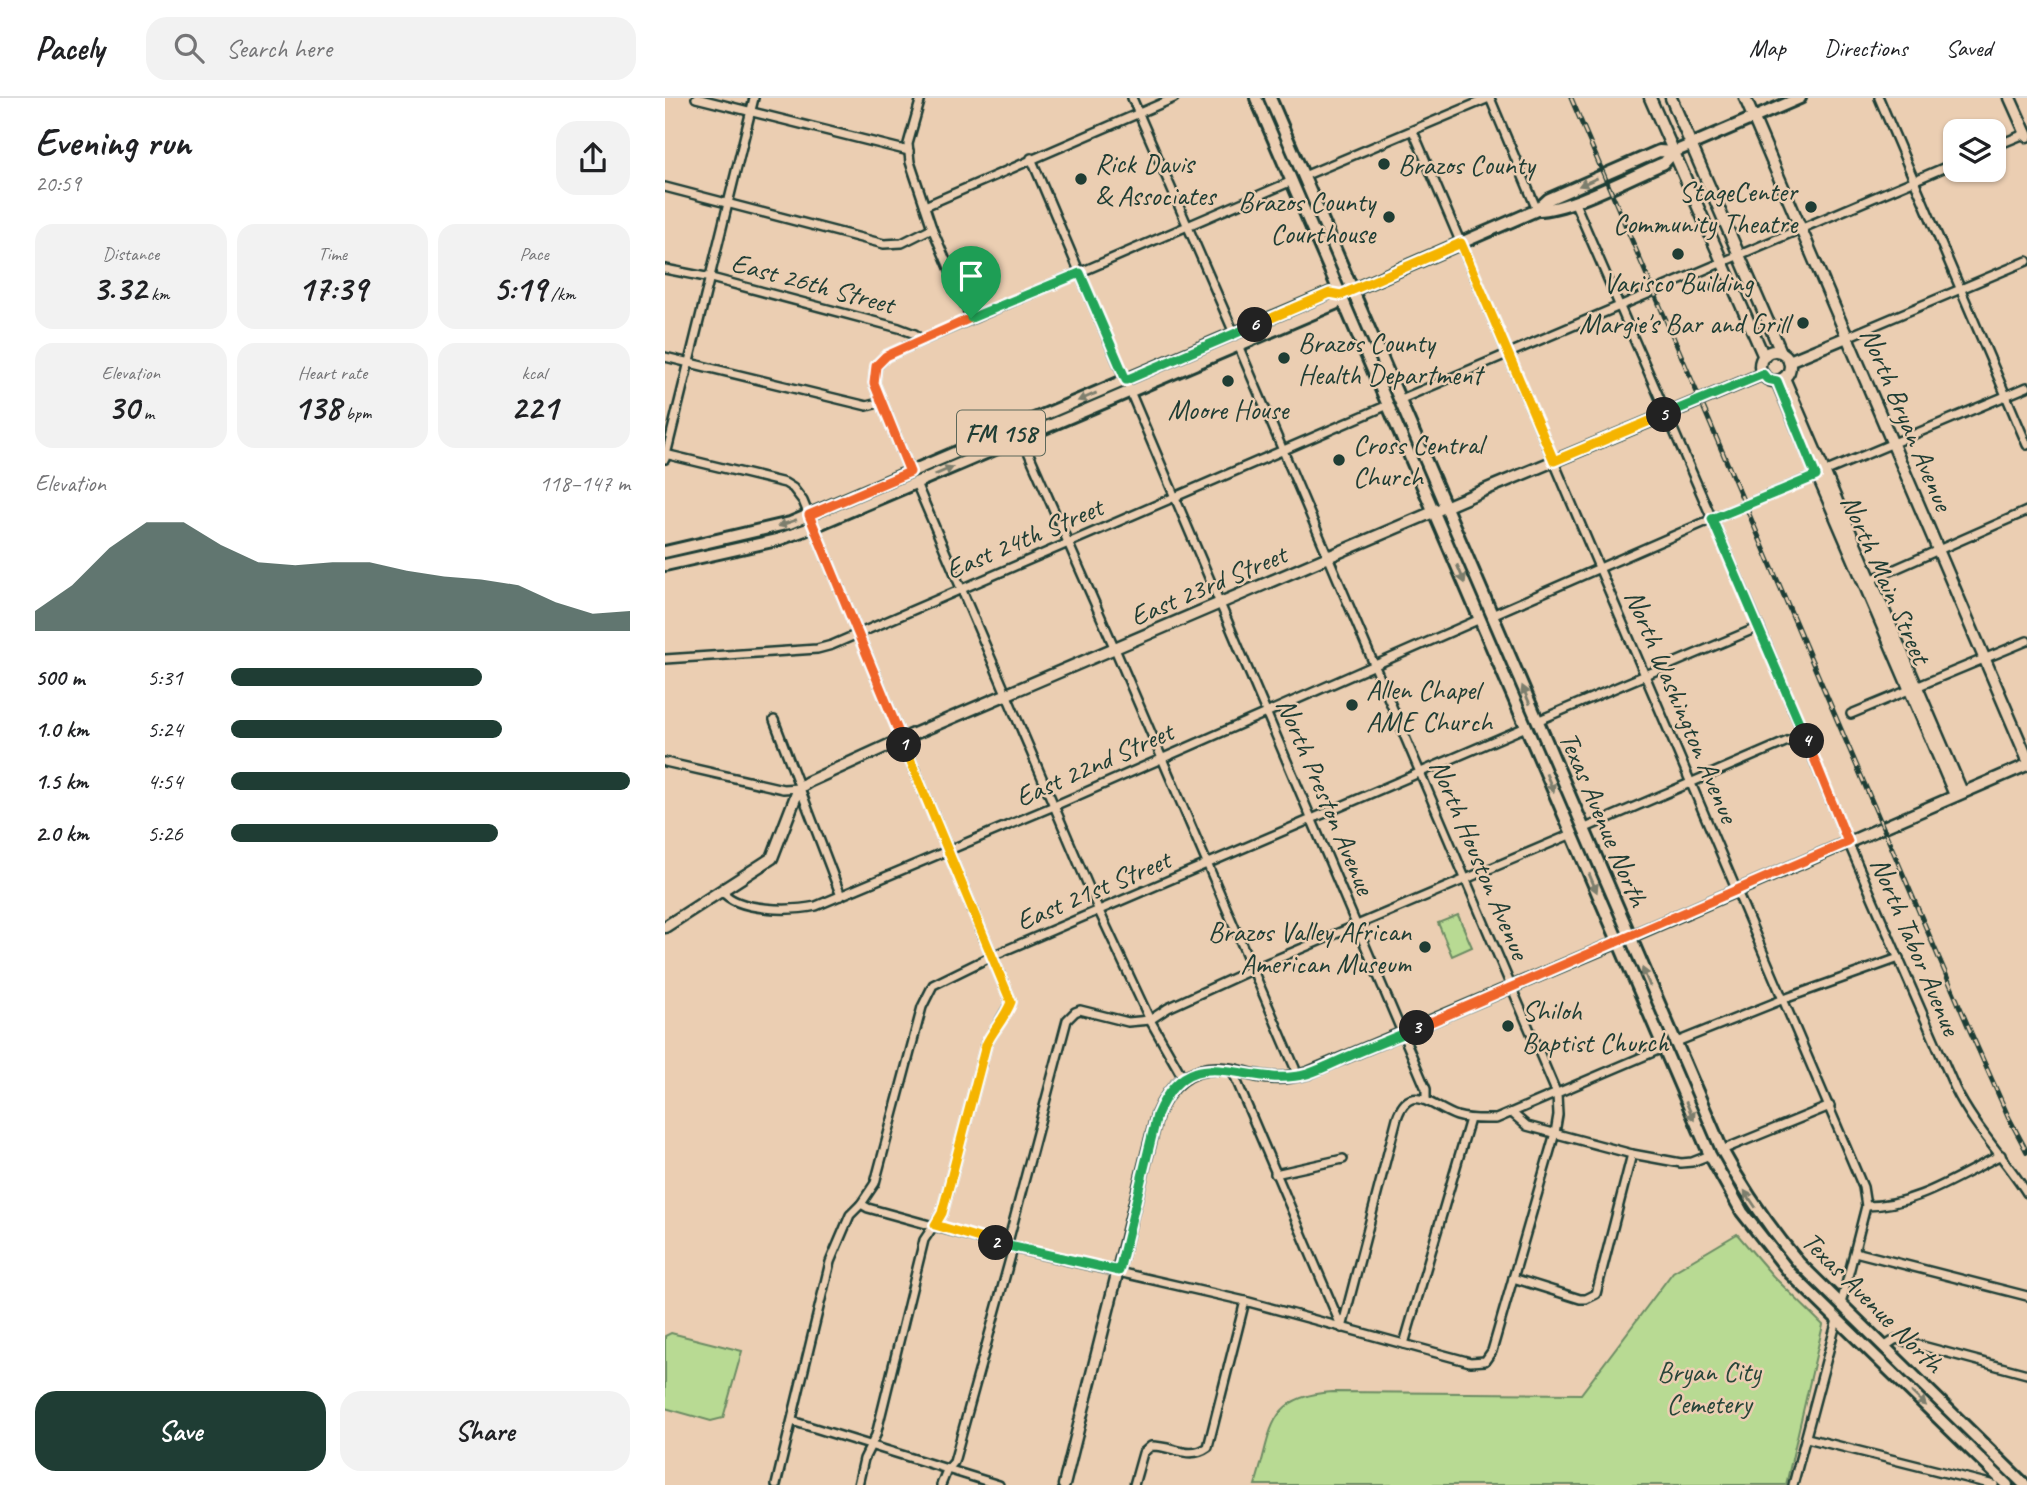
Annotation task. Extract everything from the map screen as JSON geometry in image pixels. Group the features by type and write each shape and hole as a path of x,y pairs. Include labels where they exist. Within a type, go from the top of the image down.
{"main road":[{"name":"Texas Avenue North","path":"1256,98 1292,181 1399,400 1480,620 1710,1155 1753,1227 1790,1273 1999,1484"},
{"name":"Texas Avenue North","path":"1271,98 1304,176 1388,405 1492,615 1674,1043 1722,1150 1741,1185 1767,1225 1799,1263 2025,1485"},
{"name":"FM 158","path":"1537,210 1552,211 1664,163 1674,152 1800,98"},
{"name":"FM 158","path":"665,565 778,540 813,527 1131,391 1330,293 1346,292 1461,243 1537,210 1549,199 1659,151 1674,152"},
{"name":"FM 158","path":"665,552 779,526 809,515 1126,380 1236,339"},
{"path":"1753,1227 1763,1230 1824,1298 1841,1304"},
{"path":"1837,1320 1850,1322 1901,1372 1913,1375"}],"street":[{"path":"696,98 909,151"},
{"path":"754,98 665,456 785,483 798,494 1011,1002 986,1045 942,1213 924,1240 871,1446 857,1485"},
{"path":"921,98 908,144 909,151 932,228 971,318"},
{"name":"North Houston Avenue","path":"1132,98 1285,450 1557,1094 1555,1133 1492,1351 1485,1361 1471,1362 1404,1345"},
{"path":"925,206 1174,98"},
{"path":"1304,176 1489,98 1537,210"},
{"path":"1650,98 1764,357"},
{"path":"1671,98 1781,352 1789,360 1790,370 1781,380 1767,379 1761,364 1764,357 1772,352 1781,352"},
{"name":"North Bryan Avenue","path":"1745,98 2027,758"},
{"path":"1879,98 2027,445"},
{"path":"2006,142 2027,134 2010,98"},
{"name":"North Washington Avenue","path":"1413,131 1863,1187 1866,1206 1841,1304"},
{"name":"North Preston Avenue","path":"1031,158 1358,926 1426,1089 1426,1100"},
{"path":"1399,400 1943,168"},
{"name":"East 26th Street","path":"665,269 711,278 899,328 915,334 921,341 1292,181"},
{"path":"665,187 884,244 902,243 932,228"},
{"name":"North Tabor Avenue","path":"1574,201 1759,626 1848,842 1961,1102 2027,1193"},
{"path":"1789,360 2027,261"},
{"path":"910,472 874,383 876,366 886,356 921,341"},
{"path":"665,357 867,406 882,402"},
{"name":"East 23rd Street","path":"799,788 902,739 1763,374"},
{"name":"North Main Street","path":"1781,380 1959,793"},
{"path":"1492,615 2027,387"},
{"name":"East 24th Street","path":"665,659 817,649 832,645 1388,405"},
{"path":"1022,438 1162,757 1295,1068 1296,1076"},
{"path":"916,483 1099,911 1150,1020 1183,1078"},
{"path":"1867,581 2027,511"},
{"name":"East 22nd Street","path":"722,891 731,900 781,910 816,906 1054,806 1480,620"},
{"path":"1537,721 1759,626"},
{"path":"1851,714 2027,641"},
{"path":"774,720 841,896"},
{"name":"East 21st Street","path":"776,1485 830,1262 843,1227 875,1183 922,1007 929,990 941,979 992,956 1525,727"},
{"path":"1583,830 1804,734"},
{"path":"665,762 783,789 799,788"},
{"path":"1064,1485 1157,1115 1163,1099 1183,1078 1214,1068 1262,1077 1308,1073 2027,765"},
{"path":"665,926 772,858 799,788"},
{"path":"941,1485 947,1470 954,1462 1063,1033 1070,1016 1080,1010 1128,1022 1150,1020 1168,1008 1253,969 1572,834"},
{"path":"1674,1043 1784,999 1899,958"},
{"path":"1342,1328 1400,1109 1409,1100 1426,1100 1454,1115 1470,1119 1496,1119 1663,1048"},
{"path":"1232,1070 1342,1328"},
{"path":"1722,1150 1830,1106"},
{"path":"1512,1113 1527,1126 1632,1154 1681,1163 1710,1155"},
{"path":"861,1204 1010,1247 1245,1301 1404,1345 1470,1119"},
{"path":"1513,1278 1580,1299 1592,1298 1598,1289 1632,1154"},
{"path":"1866,1206 1890,1205 1908,1200 2001,1155"},
{"path":"1275,1174 1343,1159"},
{"path":"1855,1251 2027,1296"},
{"path":"1134,1485 1143,1453 1151,1446 1162,1446 1190,1454 1207,1447 1245,1301"},
{"path":"1793,1485 1837,1320"},
{"path":"1884,1347 1896,1339 2027,1374"},
{"path":"792,1421 999,1485"},
{"path":"1807,1438 1999,1484"}],"green space":[{"path":"1458,915 1472,947 1452,956 1438,923"},
{"name":"Bryan City Cemetery","path":"1737,1234 1773,1276 1823,1325 1786,1485 1255,1485 1275,1420 1283,1409 1311,1395 1333,1392 1581,1394 1673,1272"},
{"path":"671,1333 742,1351 723,1418 711,1421 665,1408 665,1336"}],"railway":[{"path":"1571,98 1971,1033 2027,1152"}],"place":[{"name":"Brazos County","path":"1384,164"},
{"name":"Rick Davis & Associates","path":"1081,179"},
{"name":"StageCenter Community Theatre","path":"1811,207"},
{"name":"Brazos County Courthouse","path":"1389,217"},
{"name":"Varisco Building","path":"1678,254"},
{"name":"Margie's Bar and Grill","path":"1803,323"},
{"name":"Brazos County Health Department","path":"1284,358"},
{"name":"Moore House","path":"1228,381"},
{"name":"Cross Central Church","path":"1339,460"},
{"name":"Allen Chapel AME Church","path":"1352,705"},
{"name":"Brazos Valley African American Museum","path":"1425,947"},
{"name":"Shiloh Baptist Church","path":"1508,1026"}],"route":[{"path":"1461,243 1554,461 1763,374 1767,379 1777,381 1816,476 1712,519 1848,842 1308,1073 1278,1078 1214,1068 1183,1078 1163,1099 1157,1115 1119,1271 1013,1248 935,1225 942,1213 986,1045 1011,1002 809,515 910,472 874,383 876,366 886,356 971,318 1080,273 1126,380 1330,293 1341,295 1461,243"}]}
